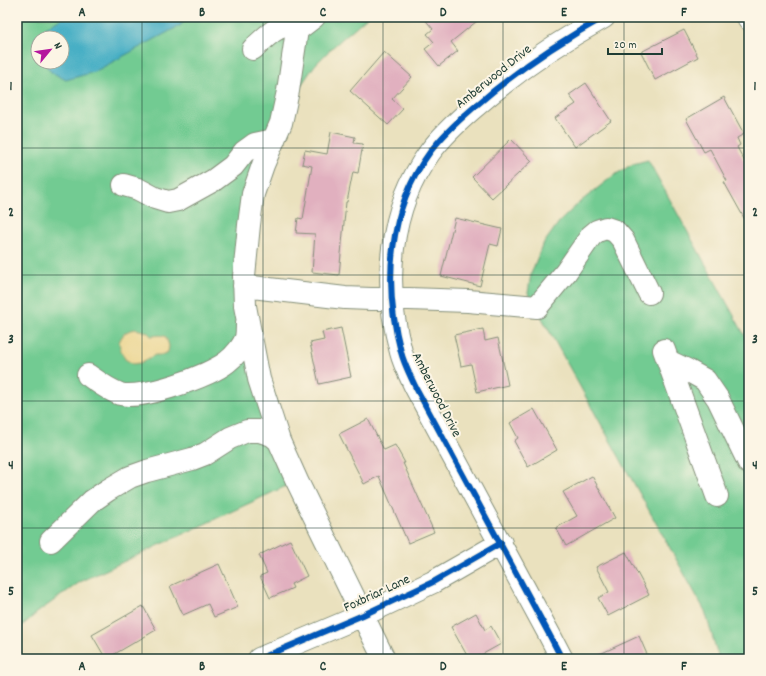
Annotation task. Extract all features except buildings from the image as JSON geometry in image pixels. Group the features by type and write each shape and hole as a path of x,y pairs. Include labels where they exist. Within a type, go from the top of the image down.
{"street":[{"path":"314,17 297,30 288,91 281,123 263,165 253,194 244,286 245,306 259,379 279,441 384,659"},
{"name":"Amberwood Drive","path":"562,659 415,386 401,353 392,299 391,283 393,246 407,191 430,152 443,137 456,123 480,102 522,68 564,40 604,17"},
{"path":"253,49 270,32 284,25 292,24 297,30"},
{"path":"124,185 138,189 155,198 168,202 178,200 214,180 233,166 244,152 255,144 274,140"},
{"path":"244,286 345,298 468,301 538,307 566,272 590,236 597,231 606,228 614,231 623,240 649,293"},
{"path":"88,375 103,386 120,394 138,394 174,386 208,374 228,362 241,347 246,337 248,319"},
{"path":"717,496 666,355 687,370 705,380 718,399 749,463"},
{"path":"51,541 92,502 108,490 130,477 205,454 230,438 247,432 260,431 272,435 279,441"},
{"name":"Foxbriar Lane","path":"259,659 363,615 433,582 500,543"}],"green space":[{"path":"17,17 367,17 315,65 299,88 263,165 244,286 297,481 80,582 38,612 17,630"},
{"path":"648,160 749,343 749,659 719,659 705,611 528,293 531,274 542,246 559,222 580,202 613,176 633,164"}],"sand":[{"path":"136,329 147,332 151,336 160,335 166,337 169,346 168,352 161,355 155,355 140,363 133,364 125,359 119,342 126,332"}],"water":[{"path":"64,17 186,17 181,25 94,72 66,80 49,70 70,70 70,30 44,30"}],"cycle path":[{"path":"562,659 407,369 395,327 391,274 393,248 405,198 416,174 430,152 461,119 503,83 552,48 604,17"},
{"path":"259,659 363,615 433,582 501,543"}]}
